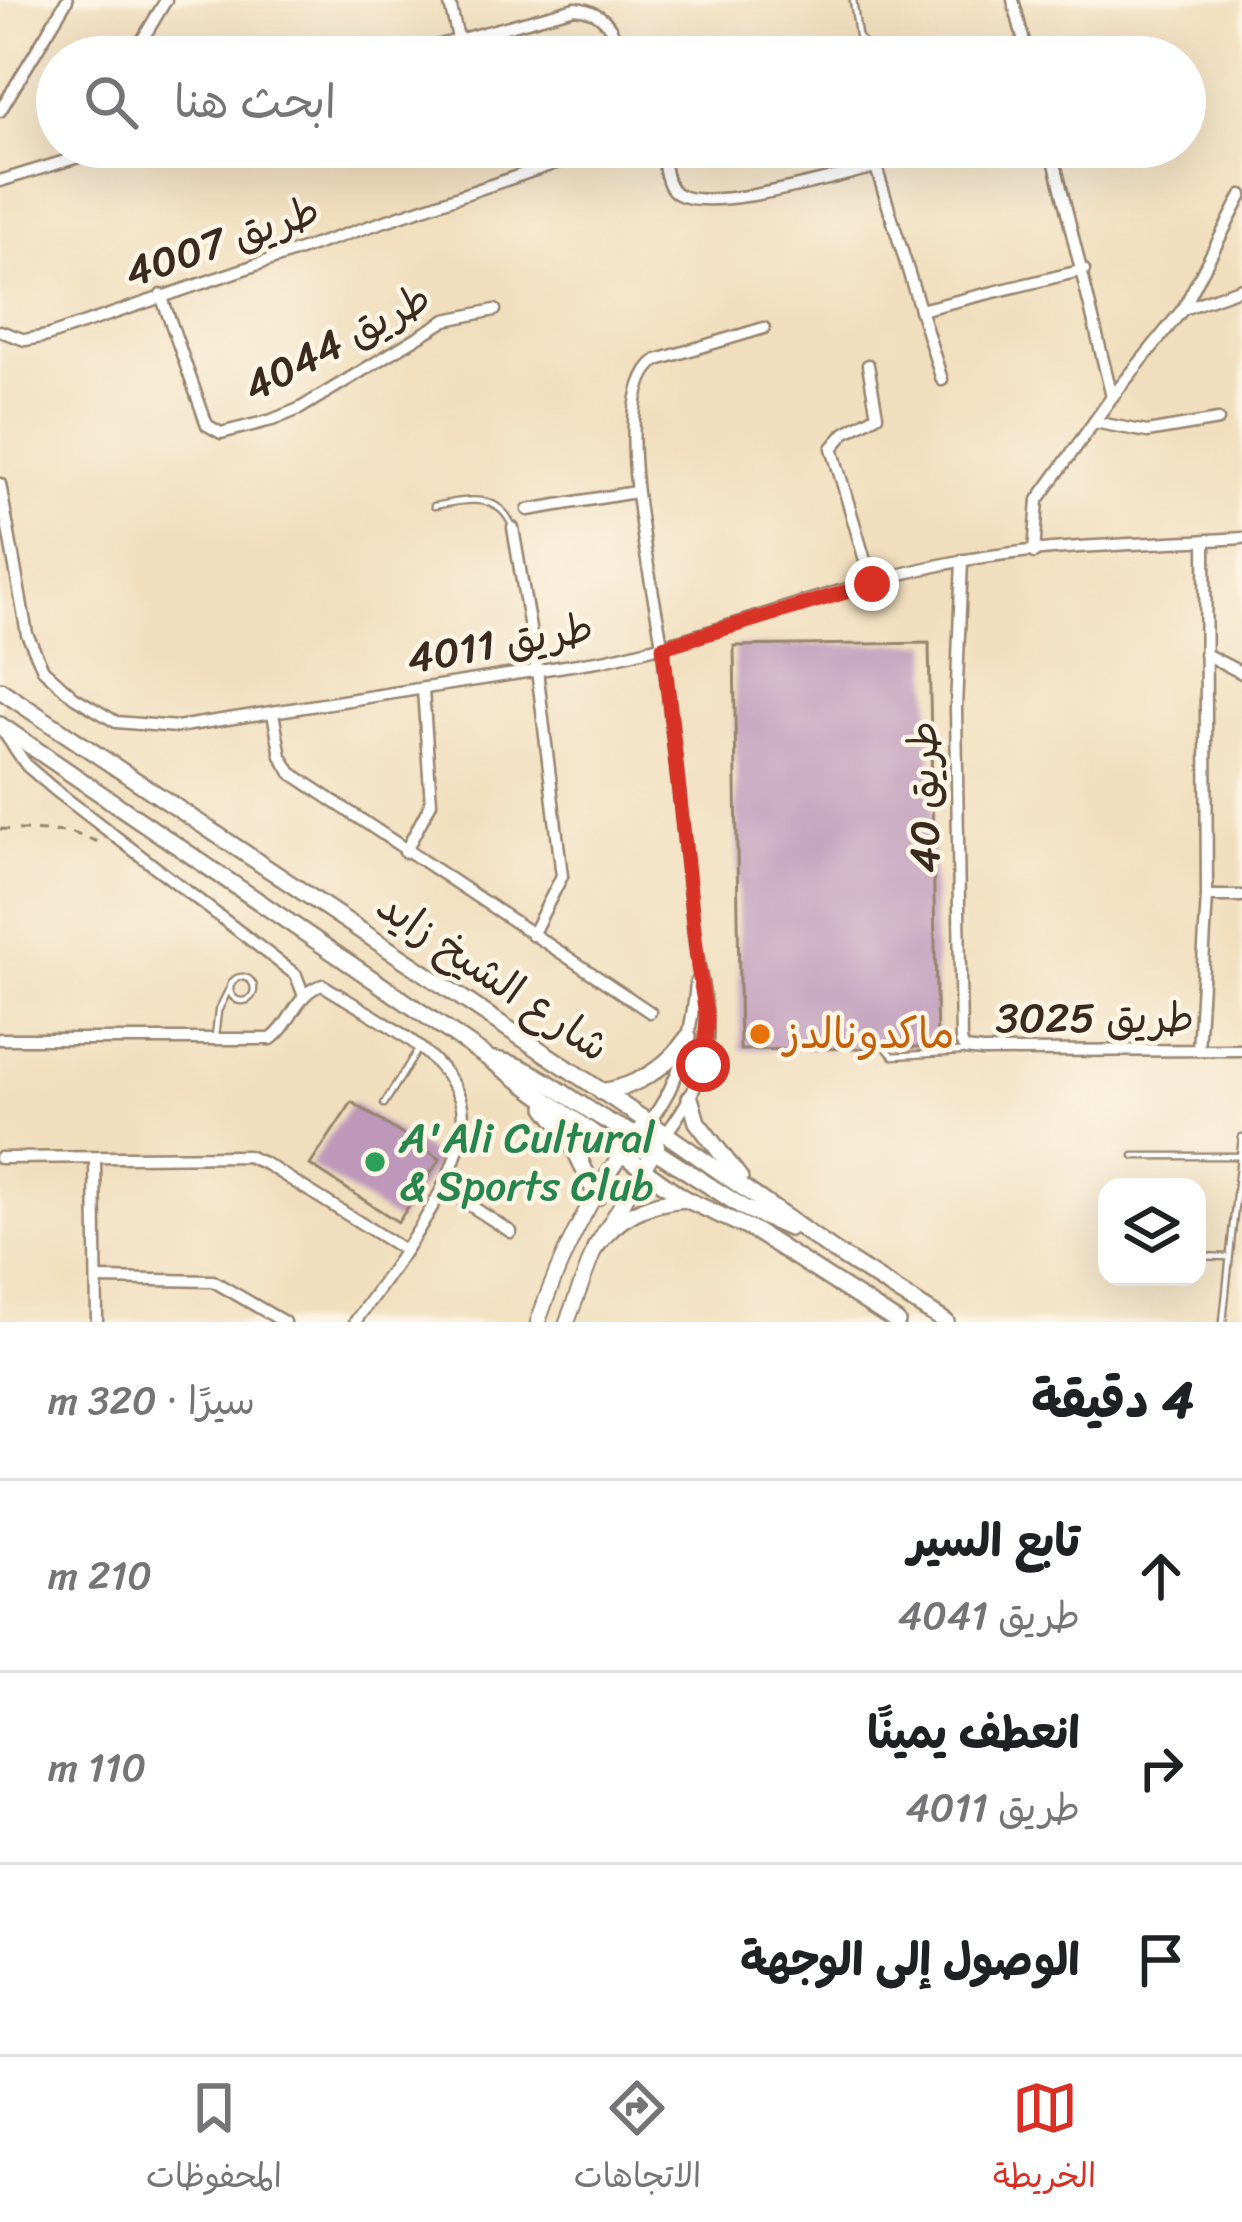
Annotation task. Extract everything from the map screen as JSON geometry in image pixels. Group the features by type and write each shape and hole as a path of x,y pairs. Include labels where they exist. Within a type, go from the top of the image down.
{"main road":[{"name":"شارع الشيخ زايد","path":"0,690 946,1322"},
{"name":"شارع الشيخ زايد","path":"0,726 491,1060 686,1199 754,1231 897,1322"},
{"path":"601,1092 648,1076 688,1037"},
{"path":"491,1060 533,1072 636,1136 666,1134"},
{"path":"533,1090 569,1137 597,1197"},
{"path":"690,1098 691,1112 704,1132 753,1194"},
{"path":"623,1155 635,1149 654,1150 744,1208 813,1237"},
{"path":"595,1248 607,1230 626,1216 664,1201 686,1199"}],"street":[{"path":"45,36 67,0"},
{"path":"145,36 166,0"},
{"path":"449,0 458,36"},
{"path":"1013,0 1022,36"},
{"path":"465,36 568,8 583,8 607,21 612,36"},
{"path":"0,111 36,51"},
{"path":"0,181 43,168"},
{"name":"طريق 4007","path":"0,331 14,338 36,339 541,168"},
{"path":"665,168 674,192 698,200 776,190 872,168"},
{"path":"876,168 942,380"},
{"path":"1057,168 1112,397"},
{"path":"1034,553 1039,500 1183,308 1242,195"},
{"path":"920,310 1084,270"},
{"path":"1183,308 1242,288"},
{"name":"طريق 4044","path":"160,296 207,425 220,434 298,409 446,320 496,310"},
{"path":"568,1322 595,1248 690,1098 707,1043 663,647 635,492 640,376 657,360 764,328"},
{"path":"868,365 877,415 845,433 832,448 872,584"},
{"path":"1094,422 1147,432 1218,421"},
{"name":"طريق 4011","path":"0,484 27,634 37,660 74,697 103,716 131,726 177,727 423,691 663,647 962,560 1242,538"},
{"path":"528,510 635,492"},
{"path":"512,528 537,670 562,876 532,935"},
{"path":"1198,1051 1207,896 1205,541"},
{"name":"طريق 40","path":"960,1033 956,708 962,560"},
{"path":"1205,654 1242,673"},
{"path":"405,852 431,803 423,691"},
{"path":"273,713 281,756 291,773 650,1012"},
{"path":"0,726 27,766 289,969 304,997"},
{"path":"1207,896 1242,896"},
{"path":"538,1322 553,1276 597,1197 666,1098 688,1037 698,967"},
{"path":"0,1039 271,1039 282,1031 311,988 323,985 419,1048 446,1076 465,1122 445,1189 356,1322"},
{"name":"طريق 3025","path":"960,1033 965,1049 1242,1050"},
{"path":"0,1158 256,1159 404,1250"},
{"path":"95,1159 97,1322"},
{"path":"445,1189 511,1232"},
{"path":"97,1279 212,1281 284,1322"}],"lane":[{"path":"854,0 858,36"},
{"path":"434,506 488,501 504,511 512,528"},
{"path":"215,1039 218,1011 230,986 245,978 253,984 254,993 238,1001 230,986"},
{"path":"384,1104 419,1048"},
{"path":"887,1049 893,1056 952,1054 965,1049"},
{"path":"1223,1322 1242,1137"},
{"path":"1134,1156 1240,1156"},
{"path":"1206,1256 1230,1257"}],"path":[{"path":"0,829 70,832 118,854"}],"building":[{"path":"929,643 937,1046 895,1048 887,1042 880,1048 740,1050 734,646"},
{"name":"A'Ali Cultural & Sports Club","path":"352,1102 440,1159 398,1222 310,1165"}],"place":[{"name":"ماكدونالدز","path":"760,1034"},
{"name":"A'Ali Cultural & Sports Club","path":"375,1162"}],"route":[{"path":"703,1065 707,1020 663,647 872,584"}]}
